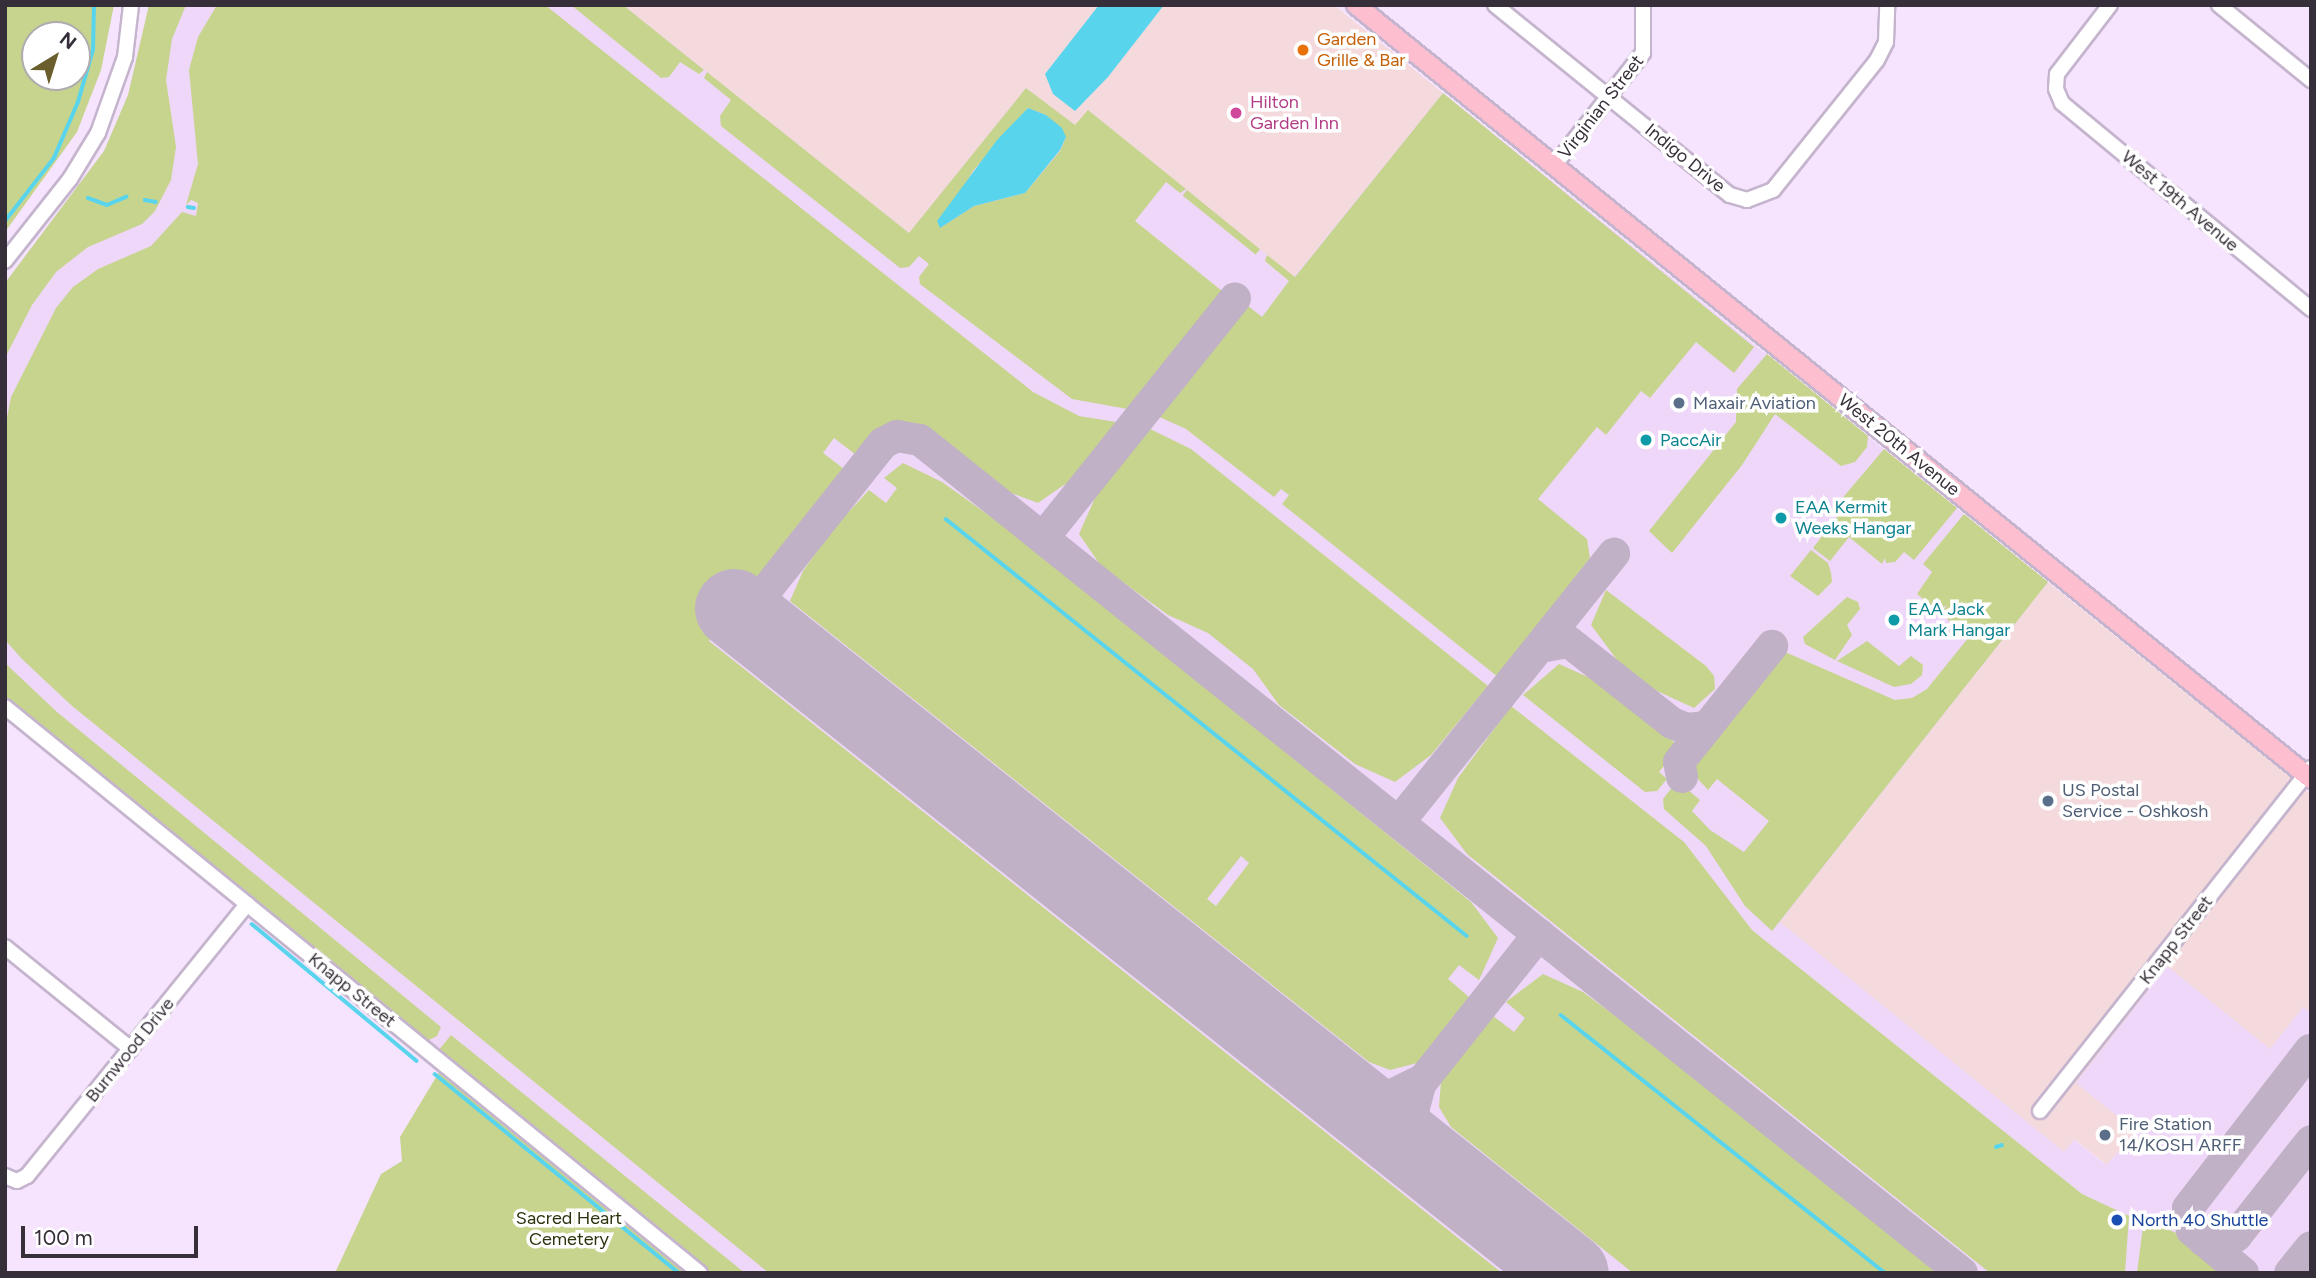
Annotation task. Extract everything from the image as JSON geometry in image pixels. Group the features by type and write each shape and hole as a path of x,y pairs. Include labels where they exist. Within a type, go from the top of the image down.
{"main road":[{"name":"West 20th Avenue","path":"1356,5 2309,774"}],"street":[{"path":"5,261 70,179 98,133 125,57 131,5"},
{"name":"Indigo Drive","path":"1495,5 1730,195 1755,200 1773,190 1881,54 1888,29 1886,5"},
{"name":"Virginian Street","path":"1554,166 1610,99 1646,46 1643,5"},
{"name":"West 19th Avenue","path":"2110,5 2060,67 2056,89 2062,103 2311,309"},
{"path":"2219,5 2311,80"},
{"name":"Knapp Street","path":"5,707 700,1273"},
{"name":"Knapp Street","path":"2040,1111 2309,774"},
{"name":"Burnwood Drive","path":"5,1176 17,1181 27,1176 247,904"},
{"path":"5,947 131,1049"}],"shaded area":[{"path":"149,5 623,5 909,233 1026,88 1075,125 1088,110 1294,277 1443,93 2048,582 1780,922 2064,1152 2074,1140 2106,1165 2137,1132 2076,1083 2167,966 2270,1049 2303,1007 2311,1013 2311,1273 709,1273 5,699 5,283 104,151 128,95"},
{"path":"623,5 1334,5 1443,93 1294,277 1088,111 1075,126 910,234"},
{"path":"2048,582 2311,794 2311,1013 2303,1008 2270,1050 2167,967 2137,1132 2107,1165 2075,1140 2064,1152 1779,922"}],"green space":[{"path":"5,5 114,5 101,70 77,132 5,232"},
{"path":"149,5 186,5 172,39 166,80 176,147 171,180 155,211 142,224 88,247 56,272 32,305 5,358 5,283 104,151 128,95"},
{"path":"217,5 545,5 1033,392 1079,416 1122,423 1074,478 1038,503 1001,489 913,423 884,427 871,434 856,455 834,438 823,453 844,469 709,641 1502,1273 769,1273 71,705 22,659 5,640 5,428 11,397 56,308 73,287 98,269 151,246 182,212 196,216 198,203 191,200 186,205 198,164 189,70 198,37"},
{"path":"571,5 623,5 704,70 699,74 680,62 669,77 661,78"},
{"path":"707,72 909,233 1026,88 1075,125 1088,110 1186,189 1180,193 1166,182 1135,221 1227,295 1133,410 1072,399 920,284 919,277 929,264 919,256 909,267 900,268 721,126 720,116 731,100 704,78","holes":["1028,108 1046,115 1066,137 1060,151 1025,193 974,206 940,228 973,171"]},
{"path":"1443,93 1754,347 1734,373 1696,342 1650,398 1641,391 1606,435 1597,427 1538,499 1587,539 1590,558 1498,677 1282,504 1289,495 1281,489 1274,497 1186,429 1155,415 1243,302 1262,317 1289,281 1265,261 1267,255 1295,277"},
{"path":"1187,190 1260,249 1256,255 1183,195"},
{"path":"1767,354 1868,436 1867,447 1855,462 1841,466 1775,414 1742,465 1672,553 1649,531 1736,422 1737,389"},
{"path":"1146,427 1191,449 1488,686 1431,755 1395,782 1355,764 1279,705 1253,669 1208,633 1168,615 1101,566 1079,534 1095,498"},
{"path":"1884,449 1957,508 1914,560 1904,552 1895,562 1886,563 1885,558 1882,564 1849,537 1830,561 1813,548 1840,513 1834,508"},
{"path":"903,463 942,482 1021,538 1471,902 1498,938 1479,980 1459,965 1448,979 1469,997 1417,1063 1390,1070 1369,1062 790,601 803,571 833,529 869,490 886,503 897,488 884,478","holes":["1241,856 1249,863 1216,906 1207,899"]},
{"path":"1964,514 2048,582 1772,931 1745,906 1706,846 1664,809 1663,799 1674,785 1682,785 1700,800 1692,811 1710,830 1744,852 1769,821 1717,779 1708,790 1688,768 1785,652 1895,700 1912,698 1927,689 1969,637 1941,614 1947,605 1938,611 1917,594 1932,572 1923,564"},
{"path":"1811,550 1828,563 1831,573 1832,582 1818,596 1790,576"},
{"path":"1606,590 1706,666 1714,676 1715,689 1694,708 1655,690 1617,660 1591,625"},
{"path":"1847,597 1858,602 1860,609 1847,625 1852,635 1835,660 1805,644 1803,637"},
{"path":"1867,641 1899,666 1911,656 1923,665 1922,675 1911,684 1894,687 1837,661"},
{"path":"5,663 57,712 441,1027 437,1036 425,1042 13,706 5,699"},
{"path":"1559,664 1599,682 1679,746 1659,772 1667,779 1657,791 1645,792 1523,695"},
{"path":"1511,706 1684,842 1752,930 2082,1194 2129,1216 2125,1273 1990,1273 1467,854 1440,818 1458,778"},
{"path":"1543,974 1583,992 1664,1052 1940,1273 1633,1273 1451,1127 1439,1107 1441,1082 1466,1046 1493,1016 1514,1032 1525,1018 1506,1002"},
{"path":"451,1035 744,1272 710,1273 437,1052"},
{"name":"Sacred Heart Cemetery","path":"441,1069 689,1273 335,1273 381,1174 402,1161 400,1137"},
{"path":"2149,1222 2179,1234 2226,1273 2137,1273 2143,1226"}],"water":[{"path":"1099,5 1164,5 1108,77 1075,111 1053,94 1045,74"},
{"path":"1028,108 1046,115 1062,128 1066,137 1060,150 1025,193 974,206 940,228 937,221 997,140"}],"waterway":[{"path":"5,221 54,158 78,102 93,50 94,5"},
{"path":"88,198 107,205 126,197"},
{"path":"145,200 156,202"},
{"path":"188,207 194,208"},
{"path":"946,519 1467,936"},
{"path":"252,924 417,1061"},
{"path":"1561,1015 1885,1273"},
{"path":"435,1074 679,1273"},
{"path":"1996,1147 2002,1145"}],"taxiway":[{"path":"1043,538 1235,298"},
{"path":"745,617 883,443 897,436 920,440 1962,1273"},
{"path":"1399,822 1614,554"},
{"path":"1540,647 1569,642 1672,723 1687,729 1707,727"},
{"path":"1682,777 1679,762 1772,646"},
{"path":"1386,1127 1539,934"},
{"path":"2243,1273 2192,1230 2188,1208 2310,1050"},
{"path":"1310,1067 1345,1090 1373,1098 1392,1095 1421,1081"},
{"path":"1420,1085 1413,1112 1420,1143 1462,1188"},
{"path":"2204,1241 2224,1243 2236,1236 2311,1141"},
{"path":"2290,1273 2311,1247"}],"runway":[{"path":"734,608 1569,1273"}],"place":[{"name":"Garden Grille & Bar","path":"1303,50"},
{"name":"Hilton Garden Inn","path":"1236,113"},
{"name":"Maxair Aviation","path":"1679,403"},
{"name":"PaccAir","path":"1646,440"},
{"name":"EAA Kermit Weeks Hangar","path":"1781,518"},
{"name":"EAA Jack Mark Hangar","path":"1894,620"},
{"name":"US Postal Service - Oshkosh","path":"2048,801"},
{"name":"Fire Station 14/KOSH ARFF","path":"2105,1135"},
{"name":"North 40 Shuttle","path":"2117,1220"}]}
